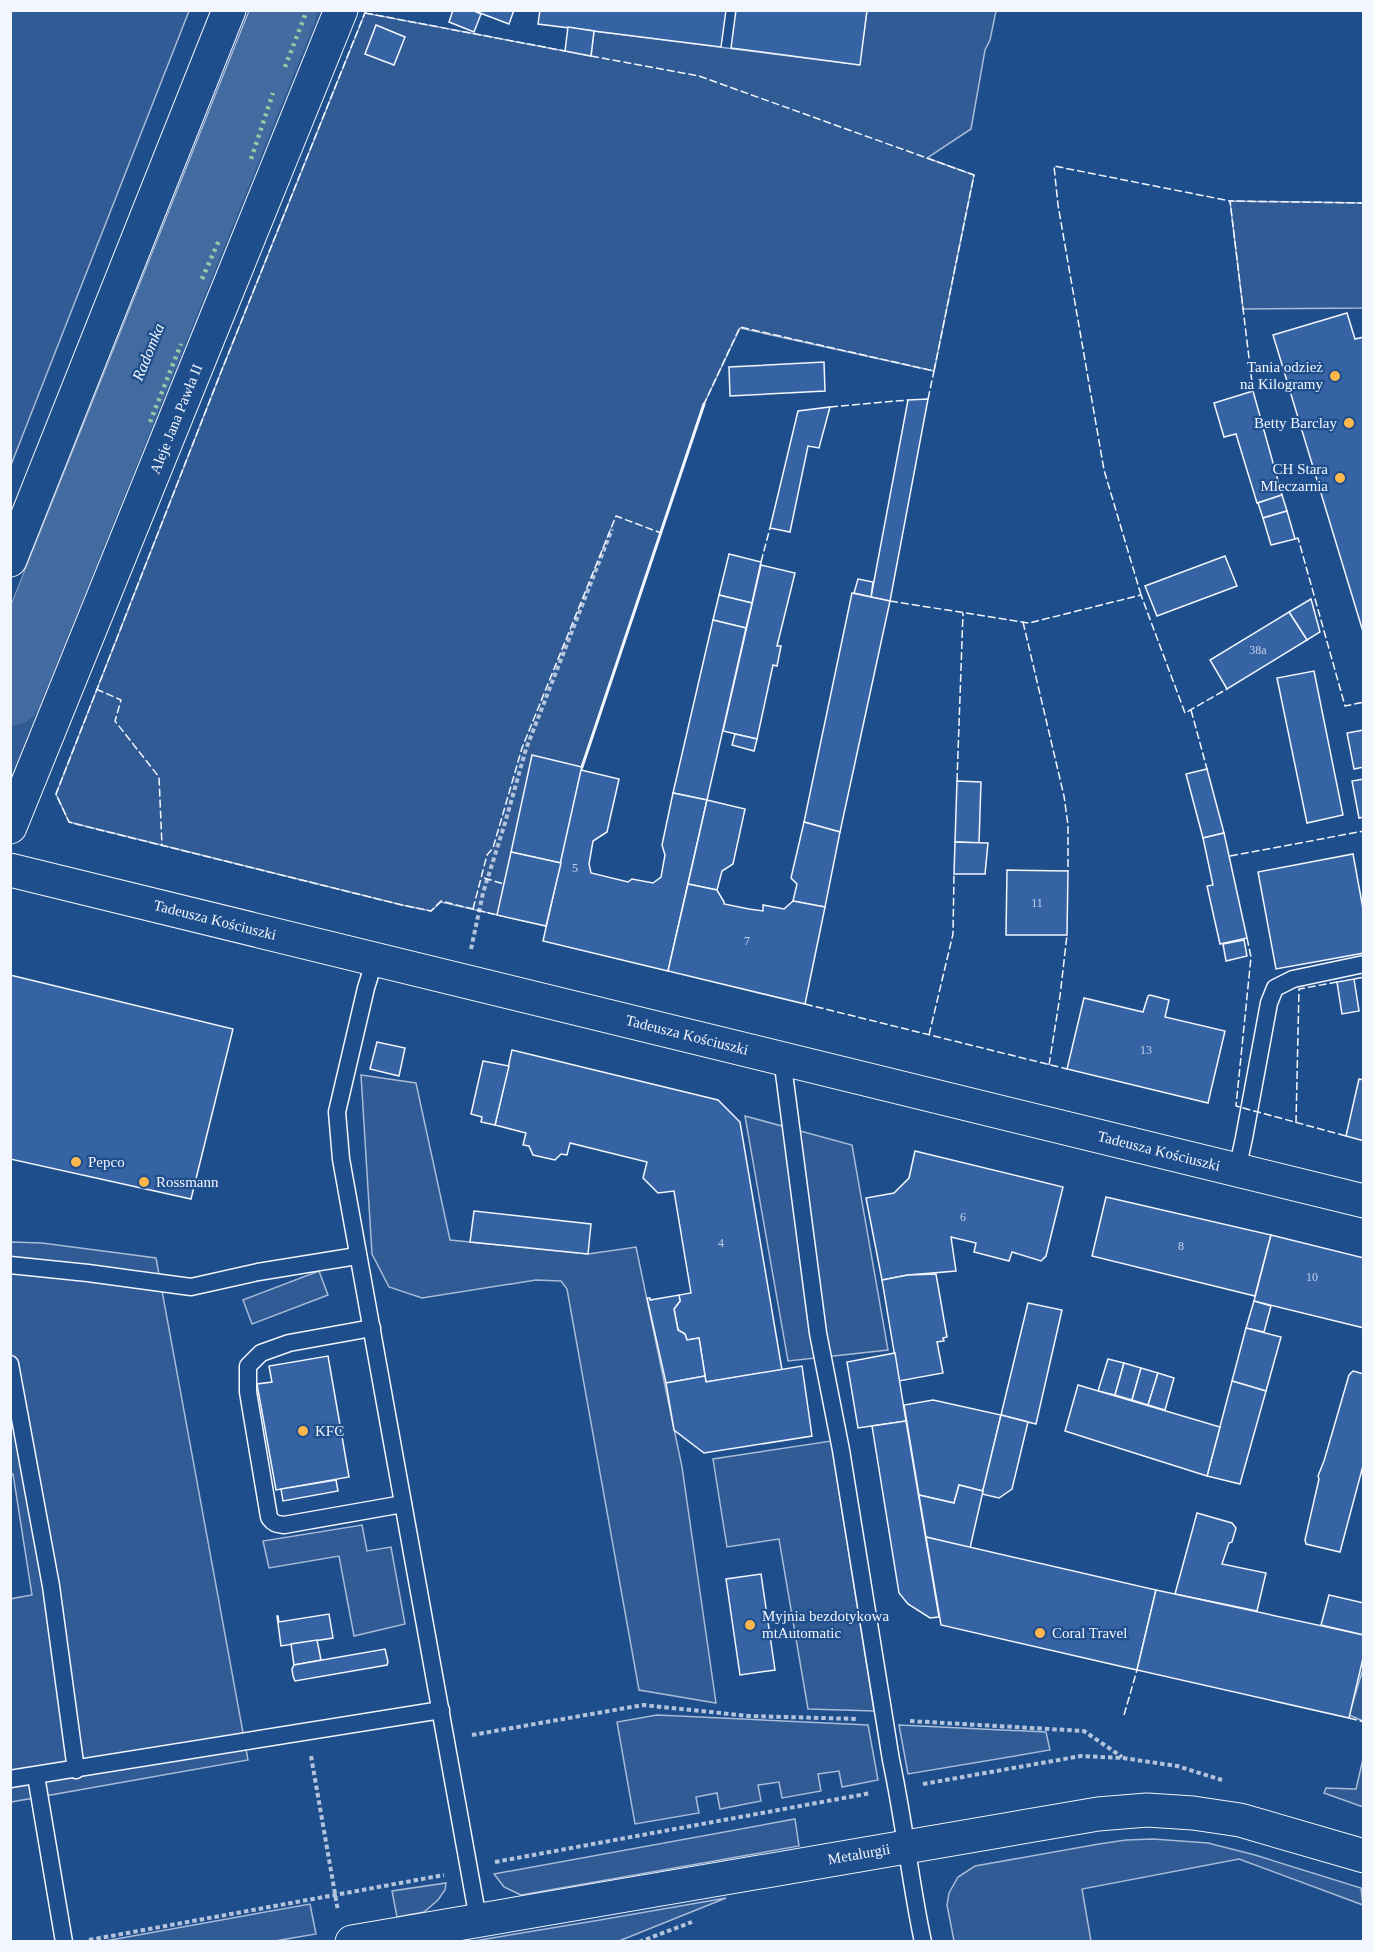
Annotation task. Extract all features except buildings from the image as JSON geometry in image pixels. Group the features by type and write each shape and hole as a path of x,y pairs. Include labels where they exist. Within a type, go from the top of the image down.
{"street":[{"path":"10,560 229,10"},
{"name":"Aleje Jana Pawła II","path":"10,827 341,10"},
{"name":"Tadeusza Kościuszki","path":"10,870 1364,1201"},
{"name":"Metalurgii","path":"346,1930 478,1919 1098,1814 1147,1810 1193,1813 1240,1820 1364,1856"}],"lane":[{"path":"375,959 337,1112 341,1159 478,1919"},
{"path":"1237,1170 1269,1003 1275,988 1293,979 1364,964"},
{"path":"782,1058 818,1333 841,1450 905,1846 923,1941"},
{"path":"10,1265 191,1287 258,1272 357,1256"},
{"path":"372,1328 289,1343 261,1353 248,1366 248,1392 269,1517 272,1522 284,1525 403,1504"},
{"path":"10,1364 51,1586 76,1770"},
{"path":"10,1779 441,1710"},
{"path":"36,1776 64,1941"}],"path":[{"path":"470,950 483,892 526,749 612,529"},
{"path":"446,1740 643,1705 749,1716 885,1719 1084,1731 1123,1758"},
{"path":"307,1732 334,1895 346,1930"},
{"path":"79,1941 469,1871"}],"shaded area":[{"path":"10,11 189,11 11,465"},
{"path":"249,11 277,11 11,678 11,606"},
{"path":"293,11 323,11 11,785 11,723"},
{"path":"867,11 996,11 990,40 985,50 971,129 927,158 974,175 934,371 740,328 704,404 582,767 546,926 441,902 431,911 402,905 69,822 56,794 221,372 365,13 591,56 594,31 859,65"},
{"path":"1230,201 1363,203 1363,308 1243,309"},
{"path":"361,1075 416,1083 450,1240 588,1254 636,1247 682,1467 716,1703 639,1690 567,1289 561,1281 536,1280 422,1298 389,1287 372,1254"},
{"path":"745,1116 852,1145 888,1350 788,1361"},
{"path":"11,1242 42,1243 156,1258 248,1760 11,1802 10,1599 32,1595 13,1474 11,1474"},
{"path":"319,1271 328,1295 252,1324 243,1300"},
{"path":"831,1441 874,1711 808,1709 779,1539 727,1547 713,1459"},
{"path":"362,1525 367,1551 391,1547 405,1624 354,1636 339,1556 269,1568 263,1541"},
{"path":"1363,1669 1363,1721 1349,1715"},
{"path":"657,1715 868,1725 878,1780 842,1787 839,1771 818,1774 821,1791 782,1798 779,1782 758,1785 761,1801 720,1809 717,1793 696,1797 699,1813 635,1824 617,1722"},
{"path":"899,1725 1046,1732 1050,1750 908,1774"},
{"path":"1363,1759 1363,1807 1324,1793 1326,1788 1356,1789"},
{"path":"795,1819 799,1846 521,1895 504,1887 494,1874"},
{"path":"1153,1839 1208,1843 1361,1888 1363,1905 1239,1859 1082,1889 1091,1941 954,1941 947,1905 949,1893 958,1877 975,1866 1099,1844"},
{"path":"446,1883 445,1890 438,1900 424,1912 397,1917 392,1891"},
{"path":"726,1898 619,1941 474,1941 600,1920"},
{"path":"310,1904 316,1934 269,1942 105,1941"}],"waterway":[{"name":"Radomka","path":"10,694 285,10"}],"hedge":[{"path":"285,67 307,10"},
{"path":"251,159 273,93"},
{"path":"202,279 220,238"},
{"path":"150,422 181,344"}],"fence":[{"path":"366,10 56,794 69,822 402,905 431,911 441,901 497,915"},
{"path":"365,13 565,51"},
{"path":"591,56 699,76 974,175 934,371 740,327 704,404"},
{"path":"1141,595 1104,470 1058,205 1054,166 1230,201"},
{"path":"1253,391 1230,201 1364,203"},
{"path":"928,399 934,371"},
{"path":"830,407 908,400"},
{"path":"473,909 487,855 493,848 522,748 616,516 661,533"},
{"path":"761,562 770,528"},
{"path":"1295,539 1298,538 1345,706 1364,702"},
{"path":"890,601 1029,623 1141,595 1185,713 1227,689"},
{"path":"957,781 963,613"},
{"path":"1023,622 1064,796 1068,825 1068,871"},
{"path":"96,689 121,700 115,721 159,777 162,846"},
{"path":"1191,710 1207,769"},
{"path":"1230,856 1364,831"},
{"path":"929,1035 953,934 954,874"},
{"path":"484,878 504,884"},
{"path":"1049,1065 1067,935"},
{"path":"1247,938 1251,957 1236,1106 1346,1136"},
{"path":"1354,979 1364,977"},
{"path":"1296,1123 1299,989 1337,982"},
{"path":"805,1004 1067,1069"},
{"path":"1124,1715 1137,1670"},
{"path":"1349,1718 1364,1722"}],"wall":[{"path":"582,767 704,404"}],"place":[{"name":"Tania odzież na Kilogramy","path":"1335,376"},
{"name":"Betty Barclay","path":"1349,423"},
{"name":"CH Stara Mleczarnia","path":"1340,478"},
{"name":"Pepco","path":"76,1162"},
{"name":"Rossmann","path":"144,1182"},
{"name":"KFC","path":"303,1431"},
{"name":"Myjnia bezdotykowa mtAutomatic","path":"750,1625"},
{"name":"Coral Travel","path":"1040,1633"}]}
